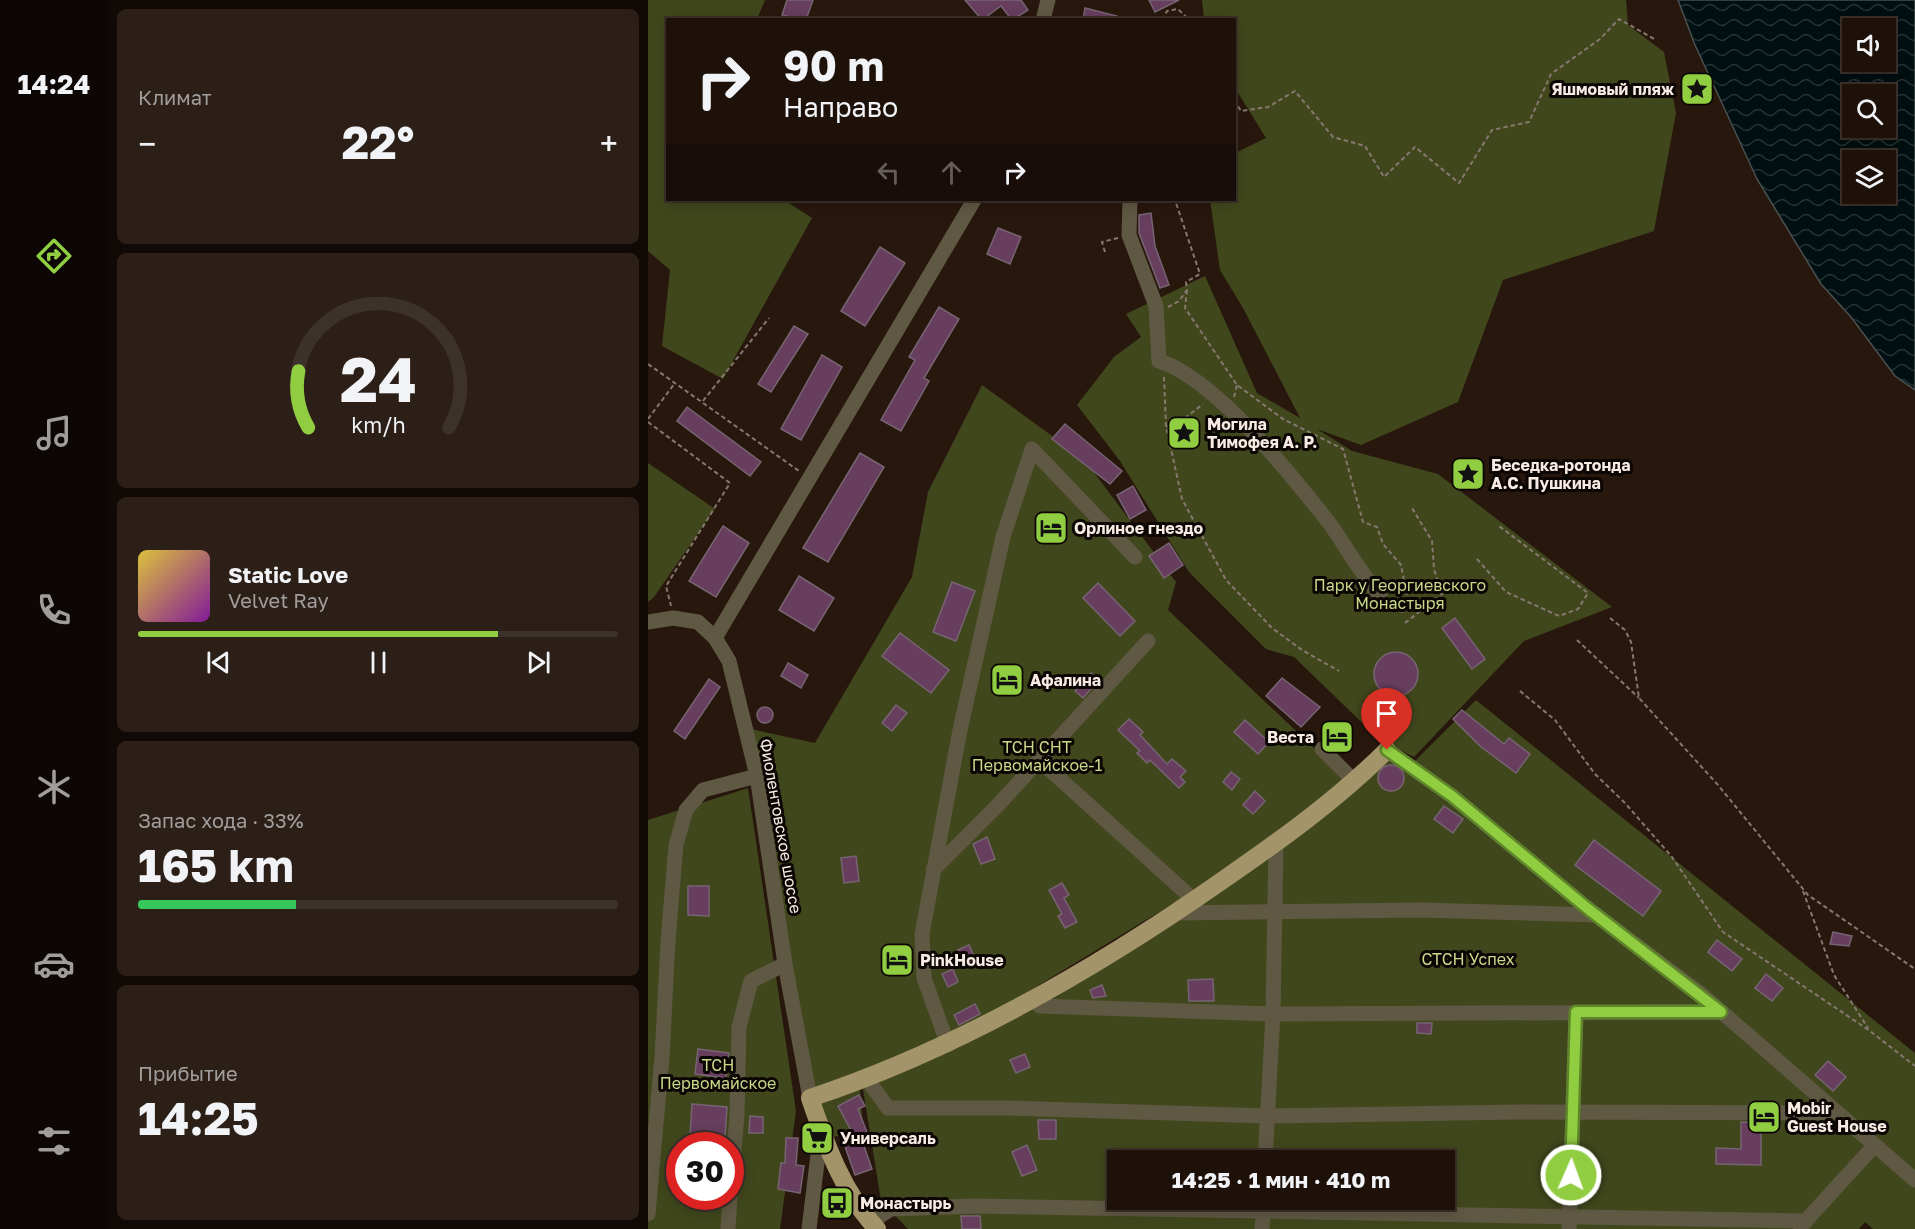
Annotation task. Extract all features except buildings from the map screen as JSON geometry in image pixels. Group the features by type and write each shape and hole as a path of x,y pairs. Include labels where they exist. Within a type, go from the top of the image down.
{"main road":[{"path":"874,1225 850,1195 821,1130 810,1098 867,1079 948,1045 1079,974 1176,913 1276,843 1356,782 1387,750"}],"street":[{"path":"1044,18 1048,0"},
{"path":"715,638 973,201"},
{"path":"1130,201 1129,235 1156,313 1159,361 1215,394 1283,466 1331,526 1362,575 1384,595"},
{"path":"948,1045 924,978 922,934 960,730 1003,537 1032,448 1135,557"},
{"name":"Фиолентовское шоссе","path":"648,622 673,618 698,622 715,638 729,661 757,776 785,964 810,1098"},
{"path":"933,870 1039,760 1148,640"},
{"path":"1322,749 1356,782"},
{"path":"1387,750 1452,796 1597,915 1721,1012 1915,1180"},
{"path":"1039,760 1194,900"},
{"path":"648,1214 663,1057 668,941 676,845 686,810 703,789 757,776"},
{"path":"1265,1150 1273,1014 1276,843"},
{"path":"1176,913 1276,914 1422,910 1597,915"},
{"path":"733,1132 739,1027 751,981 785,964"},
{"path":"1032,999 1040,1006 1273,1014 1721,1012"},
{"path":"1569,1223 1576,1012"},
{"path":"867,1079 888,1108 1006,1108 1267,1116 1838,1113"},
{"path":"809,1229 821,1130"},
{"path":"1335,1210 1569,1223 1802,1225 1875,1145"},
{"path":"874,1225 891,1209 975,1206 1107,1206"},
{"path":"728,1229 729,1210"},
{"path":"1262,1229 1263,1210"}],"path":[{"path":"1163,18 1167,10 1178,9 1187,18"},
{"path":"1236,103 1241,111 1268,107 1295,91 1333,137 1365,146 1384,177 1415,147 1459,183 1492,130 1528,122 1551,74 1600,39 1618,19 1656,40"},
{"path":"1175,201 1200,274 1186,282 1185,308 1238,385 1283,419 1343,449 1363,522 1377,527 1383,544 1401,565 1409,606 1402,612 1384,595"},
{"path":"1105,252 1102,242 1129,235"},
{"path":"1156,313 1179,301 1187,290"},
{"path":"703,401 769,318"},
{"path":"1164,363 1166,426 1182,499 1226,580 1272,628 1302,650 1339,671"},
{"path":"648,364 809,478"},
{"path":"673,618 666,586 730,483 648,420 675,383"},
{"path":"1232,403 1238,385"},
{"path":"1166,426 1172,428 1215,394"},
{"path":"1405,623 1442,594 1434,569 1432,541 1412,508"},
{"path":"1477,559 1506,592 1559,616 1578,609 1588,593 1499,526"},
{"path":"1610,618 1625,630 1631,642 1639,698"},
{"path":"1577,640 1639,698 1718,785 1808,895 1915,969"},
{"path":"1520,691 1555,720 1595,774 1625,803 1672,857 1723,932 1870,1031 1915,1066"},
{"path":"1801,887 1834,975 1870,1031"}],"green space":[{"path":"648,0 765,0 757,18 666,18 666,201 786,201 812,218 723,379 662,346 670,270 648,251"},
{"name":"Парк у Георгиевского Монастыря","path":"1202,0 1626,0 1628,25 1664,52 1676,113 1654,231 1503,280 1458,402 1361,445 1317,429 1352,451 1438,474 1612,607 1524,641 1414,757 1380,740 1294,657 1266,649 1189,572 1120,461 1077,405 1114,357 1141,337 1126,314 1205,276 1257,393 1300,418 1243,308 1220,270 1210,201 1236,201 1236,153 1266,138 1236,90 1236,18 1204,18"},
{"name":"СТСН Успех","path":"982,385 1084,459 1176,582 1168,610 1349,781 1274,842 952,1038 1151,924 1282,839 1387,755 1415,761 1476,700 1915,1053 1915,1229 1873,1229 1865,1222 1859,1229 908,1229 881,1201 861,1077 859,1078 863,1128 834,1137 815,1106 788,959 751,729 815,743 912,577 928,492"},
{"path":"648,463 715,509 654,597 648,602"},
{"name":"ТСН Первомайское","path":"748,788 796,1111 780,1229 648,1229 648,820"}],"water":[{"path":"1678,0 1915,0 1915,390 1895,376 1851,317 1821,284 1757,179 1695,45"}],"place":[{"name":"Яшмовый пляж","path":"1697,89"},
{"name":"Могила Тимофея А. Р.","path":"1184,433"},
{"name":"Беседка-ротонда А.С. Пушкина","path":"1468,474"},
{"name":"Орлиное гнездо","path":"1051,528"},
{"name":"Афалина","path":"1007,680"},
{"name":"Веста","path":"1337,737"},
{"name":"PinkHouse","path":"897,960"},
{"name":"Mobir Guest House","path":"1764,1117"},
{"name":"Универсаль","path":"817,1138"},
{"name":"Монастырь","path":"837,1203"}],"route":[{"path":"1387,750 1452,796 1587,908 1701,994 1721,1012 1576,1012 1571,1175"}],"park label":[{"name":"ТСН СНТ Первомайское-1","path":"1037,756"}]}
